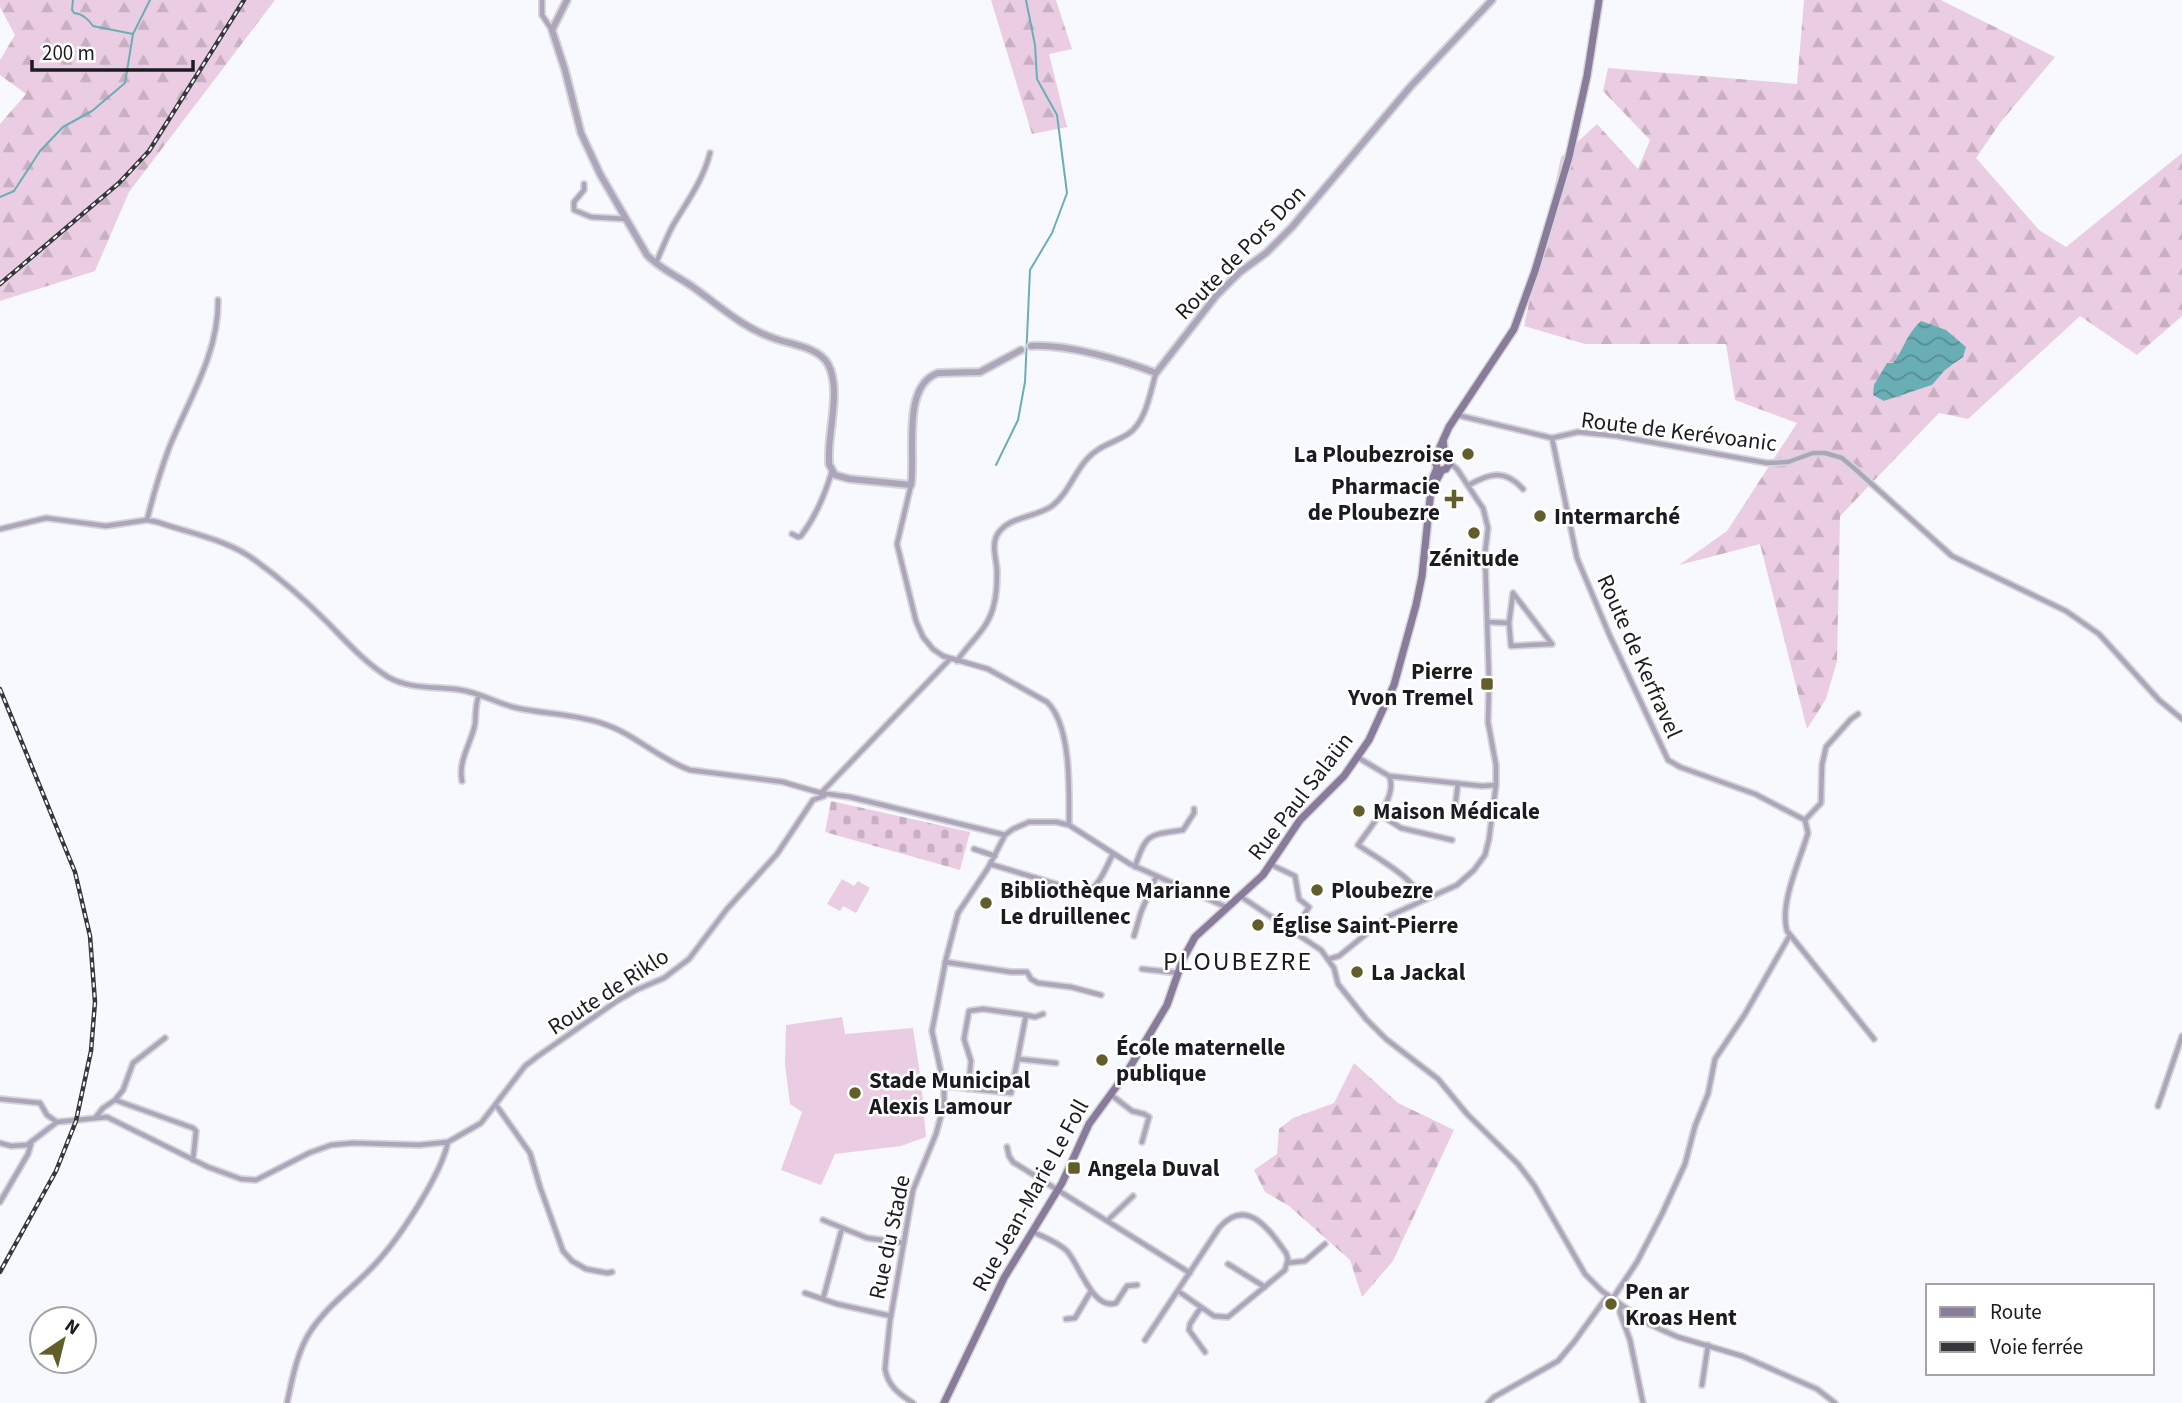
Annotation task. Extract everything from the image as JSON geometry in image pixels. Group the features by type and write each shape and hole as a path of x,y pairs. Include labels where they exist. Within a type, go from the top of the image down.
{"main road":[{"path":"1443,464 1443,439 1514,329 1535,271 1569,157 1587,76 1599,0"},
{"name":"Rue Paul Salaün","path":"1226,907 1272,865 1300,820 1342,779 1368,740 1394,685 1420,586 1432,491 1443,464"},
{"name":"Rue Jean-Marie Le Foll","path":"944,1403 1004,1278 1070,1168 1089,1124 1126,1072 1167,1005 1184,957 1195,937 1226,907"}],"street":[{"path":"542,0 542,15 552,30 581,133 600,174 647,254 656,264 749,328 759,334 814,351 828,365 834,386 828,454 832,470 811,524 801,537 792,534"},
{"path":"552,30 567,0"},
{"name":"Route de Pors Don","path":"957,661 984,629 992,614 996,597 994,545 997,536 1011,522 1052,506 1061,498 1090,455 1136,428 1156,373 1216,296 1292,227 1411,86 1492,0"},
{"path":"656,264 671,230 702,177 710,153"},
{"path":"584,184 584,190 574,202 574,210 591,217 626,219"},
{"path":"146,520 170,448 207,362 218,300"},
{"path":"1069,825 1067,762 1055,711 1047,702 996,673 974,664 950,659 933,649 920,631 897,544 911,485 914,401 924,383 938,373 984,370 1031,346 1063,348 1156,373"},
{"name":"Route de Kerévoanic","path":"1457,415 1552,438 1578,432 1617,436 1767,463 1788,462 1813,453 1842,458 1952,556 2066,611 2099,634 2159,700 2182,719"},
{"name":"Route de Kerfravel","path":"1552,438 1577,558 1668,760 1680,767 1755,794 1805,820"},
{"path":"1329,959 1339,956 1387,917 1457,885 1474,870 1485,855 1496,785 1496,765 1488,722 1485,553 1488,528 1483,508 1469,485 1461,475 1443,464"},
{"path":"832,470 839,477 850,480 911,485"},
{"path":"1469,485 1490,475 1499,475 1510,477 1523,489"},
{"path":"0,529 46,517 106,526 146,520 157,522 228,545 254,559 322,617 364,659 391,678 415,686 460,690 512,707 603,723 690,770 770,780 1005,835 1029,822 1069,825 1135,867 1226,907"},
{"path":"1513,593 1552,644 1511,646 1509,623 1513,593"},
{"path":"1487,622 1509,623"},
{"path":"821,793 950,659"},
{"path":"462,781 464,754 475,725 479,695"},
{"path":"1858,714 1826,747 1821,803 1805,820 1808,833 1784,913 1790,935 1874,1039"},
{"path":"1357,757 1389,776 1496,785"},
{"path":"1389,776 1392,792 1358,845 1414,885 1421,900"},
{"path":"1455,807 1458,783"},
{"name":"Route de Riklo","path":"448,1142 481,1123 519,1073 538,1056 617,1002 664,978 689,959 727,909 777,854 813,800 828,794"},
{"path":"1135,867 1147,839 1164,831 1184,830 1194,808"},
{"path":"1379,814 1401,828 1452,840"},
{"name":"Rue du Stade","path":"913,1403 899,1394 886,1376 887,1343 916,1181 944,1105 944,1086 932,1031 945,962 958,913 995,856 1005,835"},
{"path":"974,849 995,856"},
{"path":"990,864 1086,893 1097,883 1113,854"},
{"path":"1272,865 1295,876 1299,899 1309,907 1294,931"},
{"path":"1134,936 1156,877"},
{"path":"1240,896 1321,950 1329,959 1338,984 1366,1019 1386,1039 1438,1079 1467,1114 1518,1164 1534,1185 1585,1274 1610,1297 1647,1323 1678,1337 1742,1356 1825,1393 1835,1403"},
{"path":"1488,1403 1558,1361 1637,1262 1685,1164 1695,1126 1708,1094 1715,1059 1745,1014 1790,935"},
{"path":"945,962 1027,972 1031,979 1038,983 1071,987 1101,995"},
{"path":"1142,969 1179,973"},
{"path":"968,1089 971,1061 964,1039 969,1011 983,1009 1035,1017 1043,1014"},
{"path":"944,1086 1009,1094 1013,1089 1026,1015"},
{"path":"2158,1106 2182,1036"},
{"path":"96,1117 115,1100 128,1080 133,1063 165,1038"},
{"path":"1018,1059 1056,1063"},
{"path":"1109,1094 1132,1111 1149,1118 1142,1142"},
{"path":"0,1099 40,1103 47,1115 57,1122"},
{"path":"115,1100 193,1128 196,1131 193,1160"},
{"path":"496,1105 530,1153 563,1251 572,1261 586,1269 612,1272"},
{"path":"0,1143 16,1146 31,1143 57,1122 107,1117 230,1176 256,1180 331,1145 419,1145 448,1142 443,1161 402,1229 377,1262 321,1316 311,1331 300,1355 287,1403"},
{"path":"0,1202 28,1154 31,1143"},
{"path":"1007,1147 1013,1162 1190,1273"},
{"path":"1108,1220 1133,1196"},
{"path":"1145,1340 1226,1219 1237,1214 1249,1215 1261,1222 1286,1253 1285,1270 1232,1315 1223,1318 1214,1316 1178,1291"},
{"path":"823,1220 867,1238 904,1243"},
{"path":"822,1299 842,1228"},
{"path":"1032,1231 1069,1252 1091,1291 1112,1305 1128,1286 1137,1285"},
{"path":"1287,1263 1306,1261 1325,1244"},
{"path":"1228,1264 1265,1287"},
{"path":"1066,1319 1075,1318 1091,1291"},
{"path":"805,1293 891,1316"},
{"path":"1619,1303 1643,1403"},
{"path":"1201,1307 1189,1330 1205,1352"},
{"path":"1702,1385 1708,1345"}],"green space":[{"path":"0,0 275,0 129,192 95,271 0,301 0,124 26,94 0,75 0,60 15,35 0,7"},
{"path":"991,0 1056,0 1072,49 1049,54 1067,127 1032,134"},
{"path":"1804,0 1941,0 2055,57 2000,123 1976,158 2039,230 2066,247 2182,153 2182,316 2137,355 2080,316 1968,419 1939,413 1840,516 1837,661 1826,699 1807,729 1760,544 1679,565 1727,531 1797,423 1735,400 1726,344 1585,344 1524,326 1561,157 1597,124 1638,169 1650,140 1603,91 1608,68 1797,84","holes":["1897,357 1956,363 1945,369 1932,385 1884,401 1887,363 1893,363"]},
{"path":"831,801 970,832 960,870 825,832"},
{"path":"842,879 854,886 858,881 870,888 856,913 843,906 840,911 827,904"},
{"name":"Stade Municipal Alexis Lamour","path":"842,1017 845,1034 913,1028 926,1137 901,1146 835,1154 821,1185 781,1170 802,1112 790,1104 785,1064 786,1025"},
{"path":"1354,1063 1398,1103 1454,1130 1393,1261 1362,1297 1350,1260 1289,1206 1265,1192 1254,1170 1277,1154 1279,1129 1293,1118 1334,1103"}],"water":[{"path":"1921,321 1946,330 1966,347 1963,357 1945,370 1932,385 1884,401 1873,395 1874,385 1887,363 1893,363"}],"waterway":[{"path":"73,0 74,13 85,17 93,26 133,34"},
{"path":"0,197 14,191 40,151 63,127 92,111 125,83 133,34 150,0"},
{"path":"996,465 1018,420 1025,382 1030,270 1052,233 1067,193 1057,115 1037,79 1035,45 1026,0"}],"railway":[{"path":"0,284 119,183 149,151 244,0"},
{"path":"0,689 75,872 90,936 95,1002 91,1051 76,1121 56,1171 0,1272"}],"place":[{"name":"La Ploubezroise","path":"1468,454"},
{"name":"Pharmacie de Ploubezre","path":"1454,499"},
{"name":"Intermarché","path":"1540,516"},
{"name":"Zénitude","path":"1474,533"},
{"name":"Pierre Yvon Tremel","path":"1487,684"},
{"name":"Maison Médicale","path":"1359,811"},
{"name":"Ploubezre","path":"1317,890"},
{"name":"Bibliothèque Marianne Le druillenec","path":"986,903"},
{"name":"Église Saint-Pierre","path":"1258,925"},
{"name":"La Jackal","path":"1357,972"},
{"name":"École maternelle publique","path":"1102,1060"},
{"name":"Stade Municipal Alexis Lamour","path":"855,1093"},
{"name":"Angela Duval","path":"1074,1168"},
{"name":"Pen ar Kroas Hent","path":"1611,1304"}],"district":[{"name":"PLOUBEZRE","path":"1238,961"}]}
